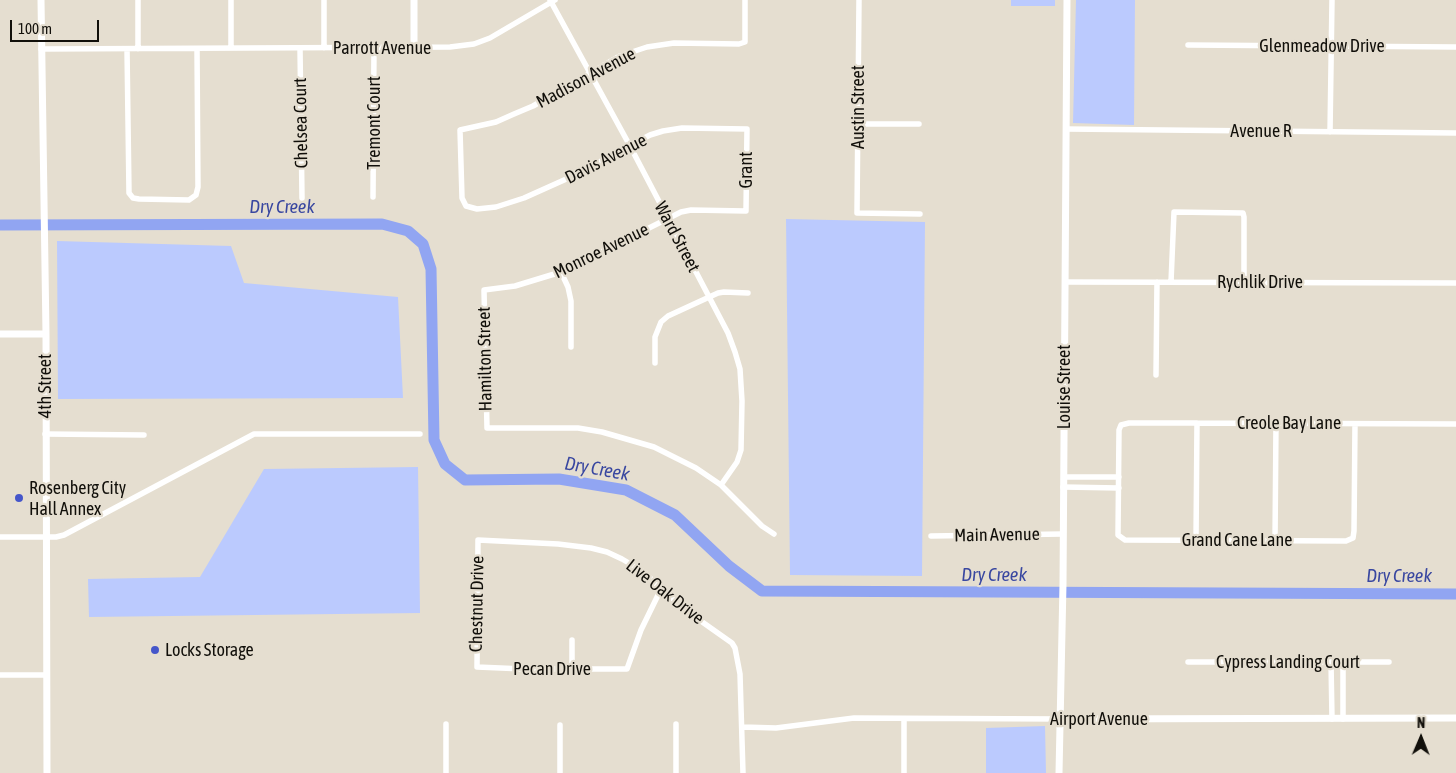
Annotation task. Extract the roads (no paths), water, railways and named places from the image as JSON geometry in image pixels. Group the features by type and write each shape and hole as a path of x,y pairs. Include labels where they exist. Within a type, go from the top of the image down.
{"street":[{"name":"4th Street","path":"41,0 46,334 47,773"},
{"path":"138,0 138,49"},
{"path":"231,0 231,48"},
{"path":"324,0 324,48"},
{"path":"414,0 414,48"},
{"name":"Madison Avenue","path":"470,208 466,206 462,198 460,130 496,122 533,106 620,56 660,44 739,44 745,42 745,0"},
{"name":"Austin Street","path":"859,0 857,213 920,214"},
{"name":"Louise Street","path":"1059,773 1064,584 1067,0"},
{"path":"1330,132 1332,0"},
{"name":"Parrott Avenue","path":"41,49 450,47 474,44 490,38 552,1"},
{"name":"Ward Street","path":"552,1 728,333 735,352 740,369 742,401 741,450 737,462 721,485"},
{"name":"Glenmeadow Drive","path":"1188,45 1456,47"},
{"name":"Chelsea Court","path":"300,48 302,198"},
{"name":"Tremont Court","path":"373,197 374,48"},
{"path":"127,49 129,192 133,198 139,199 189,200 196,195 198,188 198,49"},
{"path":"858,124 919,124"},
{"name":"Davis Avenue","path":"470,208 496,207 524,198 573,176 650,135 672,129 746,129"},
{"name":"Grant","path":"746,129 746,211"},
{"name":"Avenue R","path":"1066,129 1456,133"},
{"name":"Monroe Avenue","path":"484,290 515,286 561,272 681,212 691,210 746,211"},
{"path":"1170,282 1174,212 1243,213 1244,282"},
{"path":"561,272 568,287 571,301 571,347"},
{"name":"Rychlik Drive","path":"1065,282 1456,283"},
{"path":"1156,375 1157,282"},
{"name":"Hamilton Street","path":"484,290 487,428 569,428 602,432 661,450 696,468 721,485"},
{"path":"655,363 655,337 662,322 668,316 724,292 748,293"},
{"path":"0,334 46,334"},
{"path":"1196,540 1197,423"},
{"path":"1275,541 1276,423"},
{"name":"Creole Bay Lane","path":"1119,476 1119,430 1122,424 1456,424"},
{"name":"Grand Cane Lane","path":"1119,488 1118,535 1125,540 1346,541 1352,538 1354,531 1355,424"},
{"path":"45,434 144,435"},
{"path":"0,537 56,537 64,535 254,434 420,434"},
{"path":"1064,477 1119,476 1119,488 1064,487"},
{"path":"721,485 762,526 774,534"},
{"name":"Main Avenue","path":"931,536 1063,534"},
{"name":"Live Oak Drive","path":"478,540 558,544 599,550 622,559 644,572 661,589 698,619 732,643 735,648 740,674 743,727 742,773"},
{"name":"Chestnut Drive","path":"477,667 478,540"},
{"name":"Pecan Drive","path":"477,667 627,669 641,630 661,589"},
{"path":"572,640 572,669"},
{"name":"Cypress Landing Court","path":"1188,662 1389,662"},
{"path":"1331,662 1332,719"},
{"path":"1342,662 1343,719"},
{"path":"0,675 46,675"},
{"name":"Airport Avenue","path":"743,727 776,728 854,718 1456,718"},
{"path":"904,719 904,773"},
{"path":"446,724 446,773"},
{"path":"676,724 676,773"},
{"path":"560,725 560,773"}],"waterway":[{"name":"Dry Creek","path":"0,225 382,224 408,231 423,244 431,269 434,440 445,464 465,480 559,479 626,490 675,515 729,566 762,591 1456,594"}],"place":[{"name":"Rosenberg City Hall Annex","path":"19,498"},
{"name":"Locks Storage","path":"155,650"}]}
